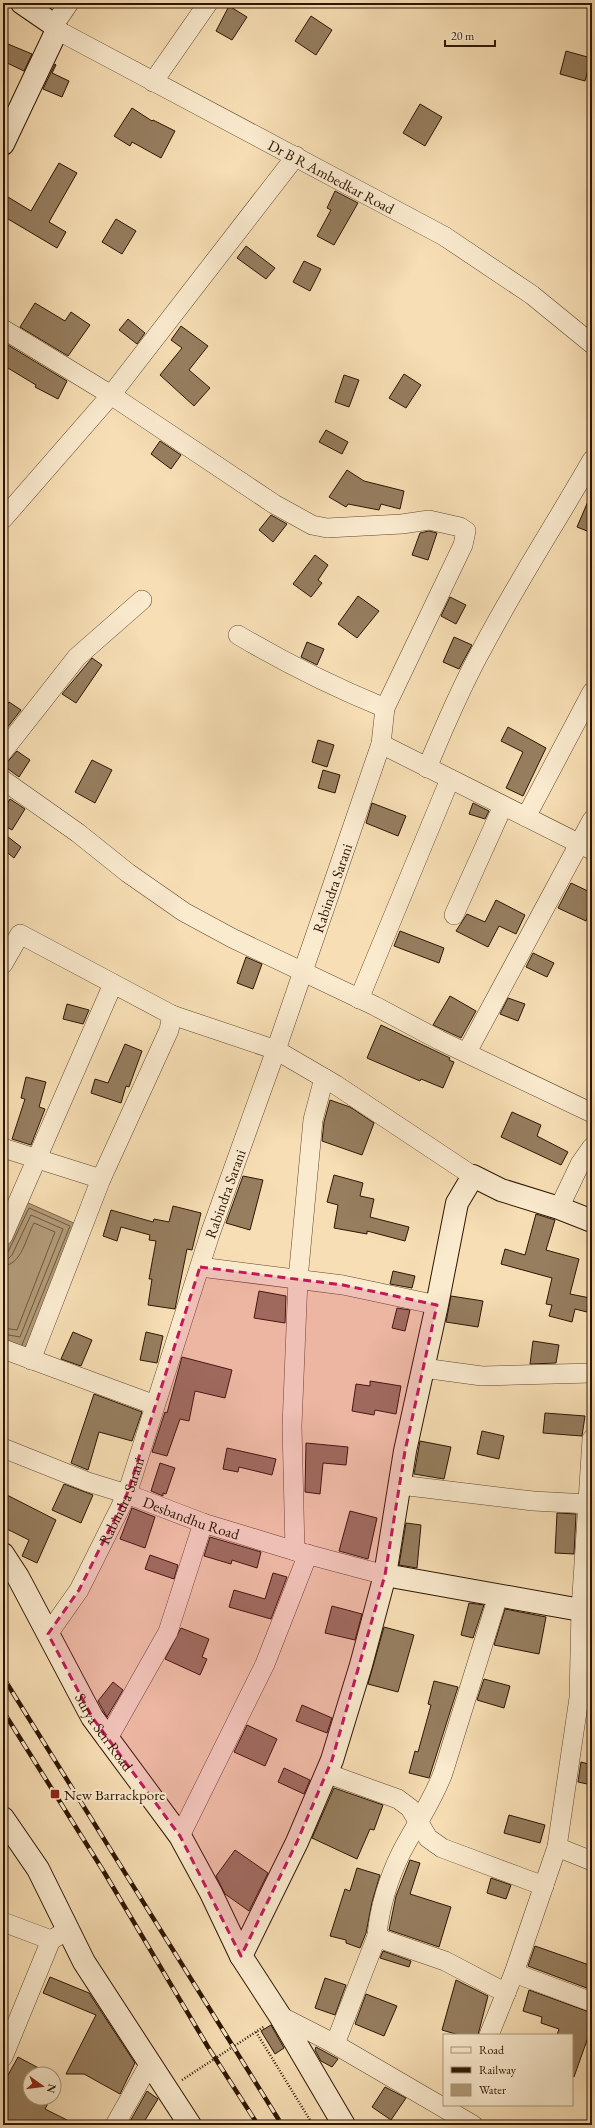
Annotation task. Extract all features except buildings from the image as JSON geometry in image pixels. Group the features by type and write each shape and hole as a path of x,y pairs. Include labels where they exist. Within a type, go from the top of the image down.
{"street":[{"path":"22,3 56,27"},
{"path":"3,144 56,27 69,3"},
{"path":"153,82 208,3"},
{"name":"Dr B R Ambedkar Road","path":"56,27 153,82 296,156 444,236 532,295 592,344"},
{"path":"3,519 111,395 296,156"},
{"path":"3,329 111,395"},
{"name":"Rabindra Sarani","path":"48,1634 79,1590 127,1494 200,1267 381,744 385,708 463,545 466,531 460,527 429,520 402,524 327,528 312,525 274,504 111,395"},
{"path":"427,768 456,700 482,649 534,556 592,460"},
{"path":"3,750 78,657 142,600"},
{"path":"238,635 298,670 338,689 385,708"},
{"path":"526,817 592,692"},
{"path":"381,744 585,847"},
{"path":"359,999 450,779"},
{"path":"3,780 78,833 128,873 184,912 232,938 359,999 438,1040 467,1052 592,1113"},
{"path":"454,915 503,806"},
{"path":"467,1052 585,847 592,820"},
{"path":"3,964 20,934 172,1015 276,1050 324,1078 473,1176 501,1190 559,1208 592,1221"},
{"path":"3,1236 113,984"},
{"path":"32,1360 101,1179 169,1030 172,1015"},
{"path":"180,1836 265,1664 302,1553 292,1426 298,1279 313,1120 324,1078"},
{"path":"559,1208 580,1164 592,1147"},
{"path":"3,1148 101,1179"},
{"path":"240,1956 297,1842 326,1773 361,1665 385,1575 405,1451 437,1305 457,1202 473,1176"},
{"path":"200,1267 349,1286 437,1305"},
{"path":"3,1349 155,1405"},
{"path":"423,1368 482,1376 592,1373"},
{"path":"489,2034 514,1973 557,1847 585,1698 588,1504 592,1439"},
{"name":"Desbandhu Road","path":"3,1448 88,1482 127,1494 203,1522 302,1553 385,1575"},
{"path":"400,1485 533,1501 588,1504"},
{"path":"107,1740 168,1632 203,1522"},
{"name":"Surya Sen Road","path":"3,1554 18,1577 92,1717 107,1740 180,1836 211,1893 240,1956 280,2016 344,2125"},
{"path":"385,1575 587,1611"},
{"path":"335,2044 377,1936 383,1903 401,1853 434,1796 443,1773 498,1596"},
{"path":"326,1773 398,1799 410,1808 428,1838 442,1848 544,1886"},
{"path":"3,1818 38,1869 59,1935 84,1962 150,2063 186,2123"},
{"path":"557,1847 592,1861"},
{"path":"3,1922 59,1935"},
{"path":"3,2057 59,1935"},
{"path":"377,1936 459,1968 506,1992"},
{"path":"514,1973 592,2002"},
{"path":"280,2016 335,2044 461,2118"},
{"path":"115,2125 150,2063"}],"path":[{"path":"166,2089 280,2016"},
{"path":"256,2032 313,2125"}],"highlighted area":[{"path":"200,1267 343,1285 437,1305 405,1451 385,1575 332,1760 297,1842 241,1956 180,1836 92,1717 48,1634 79,1590 127,1494"}],"water":[{"path":"26,1202 76,1224 24,1351 3,1343 3,1255"}],"railway":[{"path":"3,1677 282,2125"},
{"path":"3,1711 104,1872 208,2047 258,2125"}],"place":[{"name":"New Barrackpore","path":"55,1794"}]}
